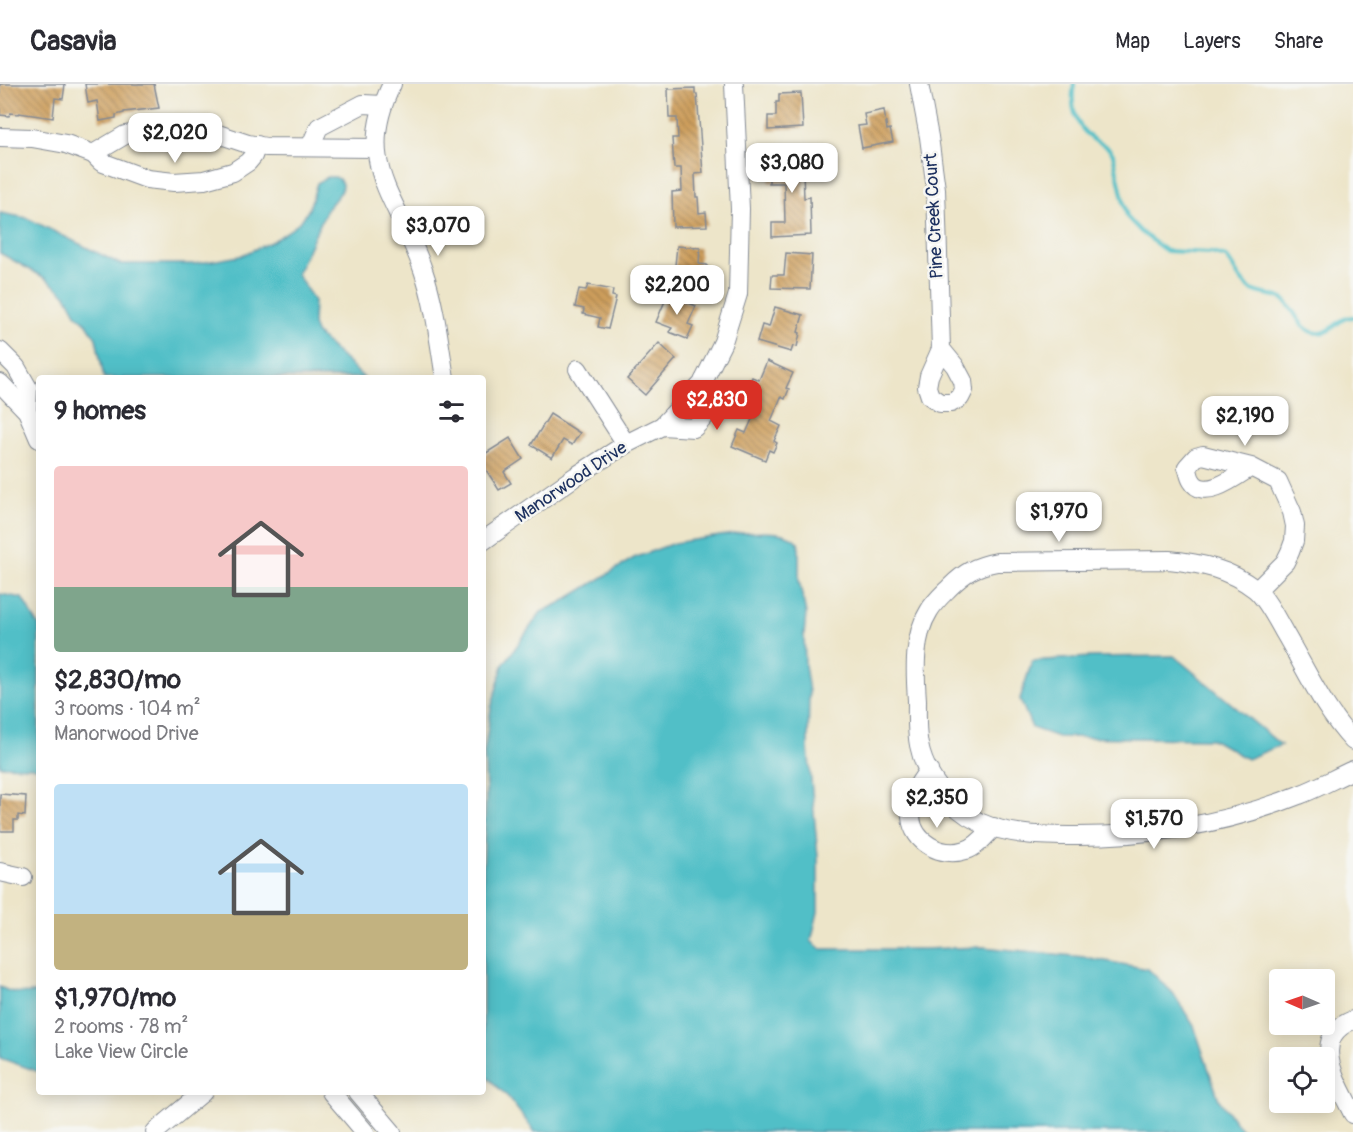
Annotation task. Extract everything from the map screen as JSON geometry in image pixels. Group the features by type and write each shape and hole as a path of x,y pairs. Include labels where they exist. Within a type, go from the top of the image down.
{"street":[{"path":"392,84 383,105 377,130 378,163 386,191 424,271 431,297 444,375"},
{"name":"Manorwood Drive","path":"486,539 576,476 626,444 662,426 704,380 723,342 738,294 740,209 734,84"},
{"name":"Pine Creek Court","path":"919,84 936,189 941,349"},
{"path":"310,147 319,127 363,104 383,105"},
{"path":"93,154 125,135 170,130 218,134 257,145 376,148"},
{"path":"0,137 32,138 66,144 93,154 101,162 147,179 174,182 204,180 233,172 248,162 257,145"},
{"path":"0,351 16,367 28,388 27,411"},
{"path":"578,369 626,444"},
{"path":"662,426 694,428 709,413 711,397 704,380"},
{"path":"0,382 27,411 36,432"},
{"path":"1251,467 1265,472 1278,481 1292,512 1295,526 1294,541 1285,562 1257,590"},
{"path":"1353,741 1321,701 1274,615 1257,590 1217,567 1196,562 1169,560 997,562 979,566 957,580 940,597 928,612 918,638 915,680 919,745 929,770 937,786 956,805 978,821 1008,832 1043,836 1127,835 1194,826 1249,812 1290,798 1353,770"},
{"path":"929,770 918,784 913,799 911,817 918,837 933,849 952,853 968,850 994,827"},
{"path":"0,872 23,877"},
{"path":"1348,1022 1332,1038 1329,1053 1332,1071 1353,1114"},
{"path":"155,1132 199,1095"},
{"path":"334,1095 365,1132"},
{"path":"361,1095 392,1132"}],"water":[{"path":"328,177 335,177 342,184 341,192 327,209 297,274 314,301 313,324 316,333 361,375 103,375 96,338 87,324 77,315 66,295 45,278 0,253 0,213 27,218 120,264 194,264 240,256 273,241 294,227 309,209 317,183"},
{"path":"763,532 780,533 794,539 799,544 799,581 806,613 804,635 809,692 808,747 818,857 818,912 811,941 821,949 983,947 1084,957 1148,969 1173,993 1194,1026 1219,1100 1243,1132 535,1132 508,1097 486,1076 486,740 491,708 503,665 541,612 562,602 634,558 674,543 740,533"},
{"path":"0,594 22,598 36,621 36,768 0,766"},
{"path":"1174,656 1281,745 1247,759 1212,739 1058,737 1032,728 1020,699 1032,661 1091,657"},
{"path":"0,987 19,993 36,992 36,1071 0,1058"}],"building":[{"path":"0,84 65,84 63,99 55,98 53,118 19,113 10,113 9,116 0,115"},
{"path":"85,84 154,84 159,108 124,112 116,115 116,118 100,121 97,101 88,103"},
{"path":"695,88 703,173 695,174 696,197 698,197 699,213 706,212 707,226 673,227 672,192 682,191 681,168 674,168 672,138 678,138 677,118 669,118 668,89"},
{"path":"801,93 803,128 768,130 768,116 776,116 776,102 779,102 779,94"},
{"path":"884,110 887,130 890,129 893,142 862,148 858,126 866,125 864,114"},
{"path":"780,147 802,147 804,198 810,197 811,235 772,237 772,223 785,223 784,183 769,183 769,170 777,169"},
{"path":"677,246 700,248 699,264 707,265 705,280 674,275"},
{"path":"786,253 812,255 810,289 771,288 772,275 784,275"},
{"path":"588,285 613,290 612,296 616,297 608,329 598,327 600,318 583,314 584,309 575,307 579,289 586,290"},
{"path":"668,294 696,306 688,324 693,326 687,339 669,332 672,328 656,322"},
{"path":"775,307 803,315 797,347 793,346 791,352 757,342 762,325 769,327"},
{"path":"659,343 676,359 645,395 627,379"},
{"path":"767,361 793,373 786,388 789,389 785,399 781,397 771,421 781,426 774,441 777,443 773,452 769,450 765,460 732,446 739,430 746,433 761,399 745,392 752,377 759,380"},
{"path":"550,414 580,433 572,445 563,440 552,458 531,445"},
{"path":"510,438 523,459 504,472 511,483 499,490 486,470 486,453"},
{"path":"0,794 26,796 25,816 18,815 18,820 14,820 14,831 0,831"}],"waterway":[{"path":"1074,84 1073,100 1078,122 1088,135 1107,147 1113,154 1127,217 1141,232 1166,251 1211,253 1226,257 1249,288 1258,293 1284,300 1308,330 1325,332 1344,319 1353,317"}]}
